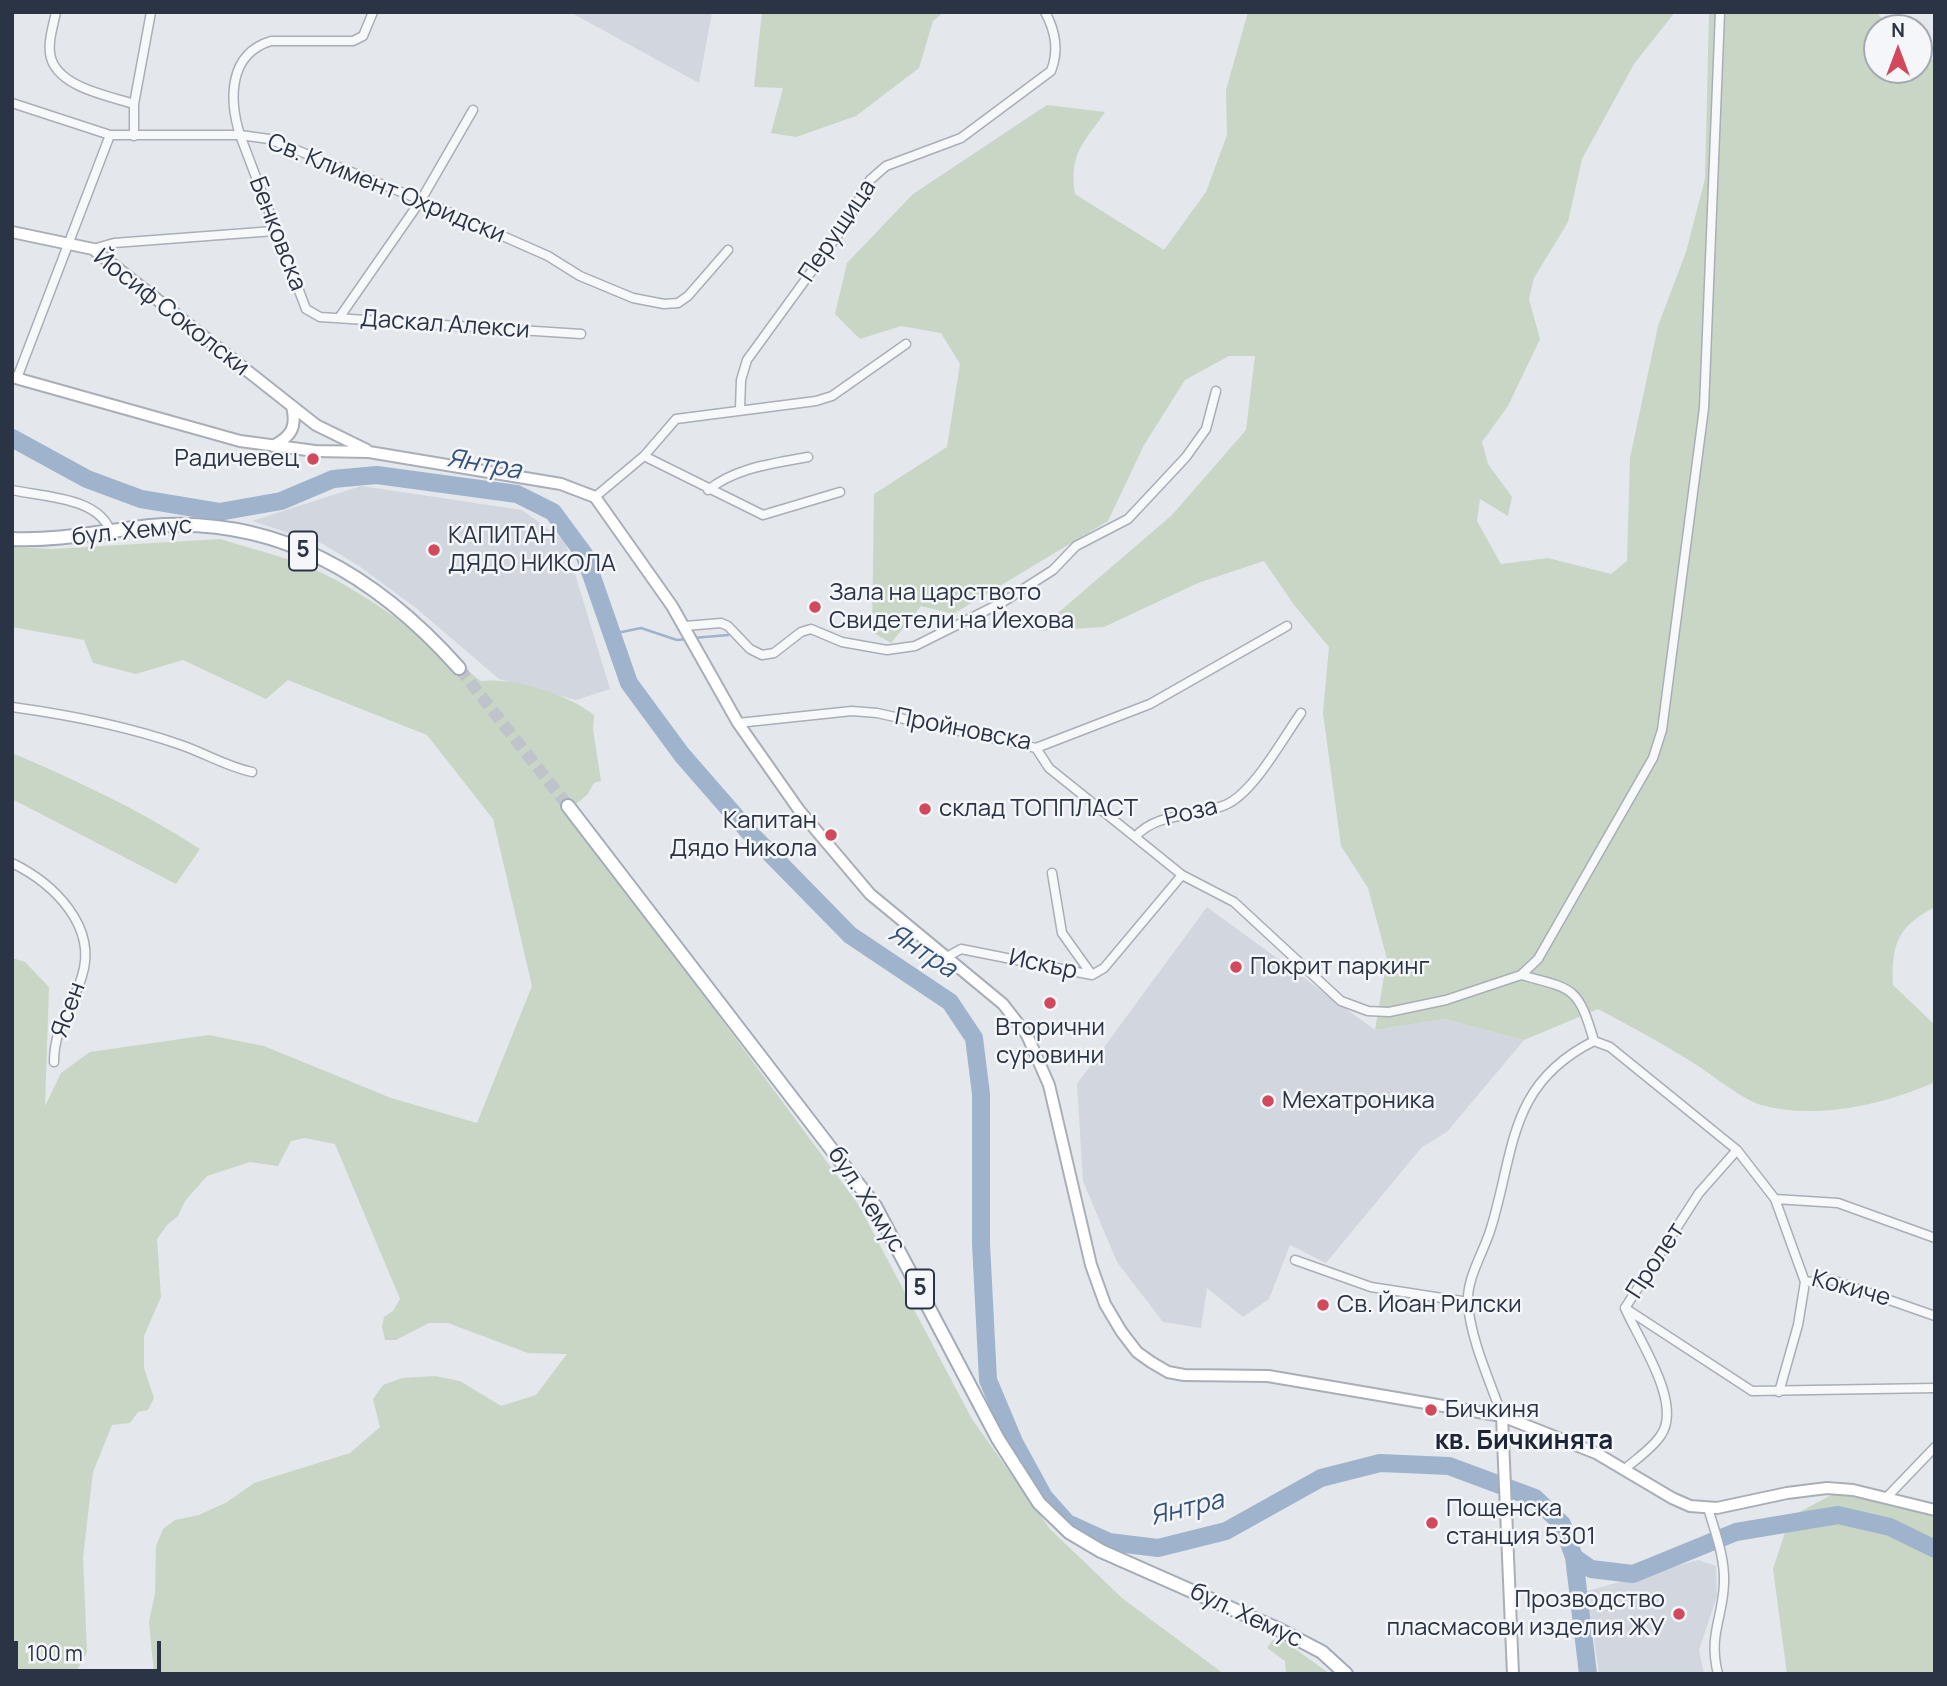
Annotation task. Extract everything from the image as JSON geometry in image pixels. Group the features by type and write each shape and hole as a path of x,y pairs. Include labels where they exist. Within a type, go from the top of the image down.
{"main road":[{"name":"бул. Хемус","path":"12,539 66,539 149,527 198,524 237,529 282,540 372,589 414,620 458,668"},
{"name":"бул. Хемус","path":"568,806 875,1206 998,1439 1039,1503 1069,1532 1101,1551 1280,1630 1322,1652 1346,1674"}],"street":[{"path":"56,12 50,43 52,60 57,68 75,82 134,104"},
{"path":"134,136 134,104 150,12"},
{"name":"Бенковска","path":"310,314 274,231 240,135 231,100 235,80 250,52 271,41 353,41 363,36 373,12"},
{"name":"Перущица","path":"740,410 741,380 747,360 843,228 870,180 886,166 961,138 1051,71 1055,48 1054,34 1045,12"},
{"path":"1135,837 1181,875 1234,902 1341,1001 1352,1007 1389,1012 1446,1000 1521,975 1538,959 1653,758 1662,730 1704,408 1720,12"},
{"name":"Св. Климент Охридски","path":"12,103 110,135 240,135 281,143 421,200 548,256 580,276 633,298 664,304 678,303 688,296 728,250"},
{"path":"339,318 421,200 473,110"},
{"path":"110,135 15,378 220,437 315,451 369,452 561,484 595,497 686,629 738,723 799,810 855,878 945,958 1003,1004 1036,1051 1049,1085 1091,1265 1105,1304 1138,1352 1168,1372 1184,1375 1268,1376 1502,1416 1596,1452 1690,1506 1709,1508 1827,1488 1935,1510"},
{"path":"93,249 114,243 274,231"},
{"name":"Йосиф Соколски","path":"12,232 93,249 316,425 369,452"},
{"name":"Даскал Алекси","path":"310,314 580,334"},
{"path":"595,497 643,456 676,419 816,401 832,396 906,344"},
{"path":"686,629 721,623 728,626 750,649 762,655 774,653 801,632 811,629 842,642 887,650 915,646 930,640 1003,602 1052,570 1076,546 1128,519 1186,457 1206,429 1216,391"},
{"path":"273,446 292,432 295,425 292,406"},
{"path":"643,456 764,515 840,492"},
{"path":"708,490 724,477 747,469 808,457"},
{"path":"12,490 90,508 107,520 111,533"},
{"name":"Пройновска","path":"738,723 852,711 877,713 1036,748 1150,704 1287,626"},
{"path":"12,707 111,724 184,746 226,766 252,772"},
{"name":"Роза","path":"1036,748 1049,768 1135,837 1146,824 1227,805 1253,781 1301,713"},
{"name":"Ясен","path":"12,863 57,896 75,915 82,934 85,953 82,976 61,1019 54,1062"},
{"path":"1052,873 1062,933 1092,975"},
{"name":"Искър","path":"945,958 961,949 1092,975 1104,968 1181,875"},
{"path":"1521,975 1559,984 1572,991 1585,1010 1594,1041"},
{"path":"1513,1674 1502,1416 1472,1324 1468,1302 1473,1276 1492,1226 1504,1169 1523,1107 1553,1071 1581,1047 1594,1041 1610,1047 1737,1150 1775,1199 1838,1203 1935,1238"},
{"name":"Пролет","path":"1625,1469 1662,1435 1667,1406 1660,1378 1625,1308 1699,1193 1737,1150"},
{"name":"Кокиче","path":"1775,1199 1805,1282 1832,1280 1935,1316"},
{"path":"1295,1260 1371,1287 1468,1302"},
{"path":"1779,1392 1798,1325 1805,1282"},
{"path":"1625,1308 1752,1391 1935,1388"},
{"path":"1886,1498 1935,1447"},
{"path":"1709,1508 1721,1553 1724,1584 1714,1631 1713,1656 1718,1674"}],"shaded area":[{"path":"570,12 712,12 699,83"},
{"path":"361,486 522,510 565,541 610,689 576,700 499,679 416,608 359,566 323,544 252,521"},
{"name":"Мехатроника","path":"1207,907 1375,1030 1444,1019 1524,1040 1447,1132 1422,1147 1326,1263 1290,1245 1269,1299 1243,1317 1207,1288 1201,1328 1163,1322 1117,1262 1083,1181 1077,1084"},
{"path":"1698,1560 1716,1566 1717,1596 1699,1650 1704,1674 1599,1674 1587,1591"}],"green space":[{"path":"762,12 944,12 933,21 919,68 856,116 796,137 771,133 783,88 754,87"},
{"path":"1248,12 1675,12 1634,64 1582,159 1568,222 1534,278 1529,299 1540,339 1508,406 1482,442 1488,464 1512,497 1508,516 1480,499 1477,521 1501,564 1548,558 1611,574 1627,561 1630,458 1658,326 1686,252 1705,179 1709,12 1876,12 1878,14 1863,14 1863,84 1933,84 1935,60 1935,907 1913,921 1899,938 1894,958 1893,985 1935,1025 1935,1082 1894,1097 1850,1108 1804,1111 1761,1105 1743,1097 1695,1064 1598,1009 1524,1040 1444,1019 1375,1030 1387,959 1368,888 1341,846 1323,713 1329,647 1294,605 1264,561 1198,583 1104,627 1037,631 1172,515 1246,430 1255,356 1229,356 1185,380 1144,445 1108,521 953,614 921,606 891,643 872,632 874,494 947,447 960,364 941,333 901,326 860,339 835,314 847,263 913,194 1047,105 1105,112 1084,141 1076,158 1075,194 1164,250 1206,192 1227,135 1226,90"},
{"path":"220,539 294,561 336,580 392,615 481,681 524,684 570,700 594,715 593,729 601,781 594,783 587,795 565,813 623,886 858,1204 972,1419 1050,1529 1122,1598 1224,1674 154,1674 149,1622 155,1593 156,1546 163,1529 175,1520 199,1515 227,1502 254,1483 350,1453 380,1427 373,1399 383,1385 402,1378 435,1376 460,1381 501,1406 536,1395 567,1354 528,1353 448,1323 429,1323 396,1340 385,1340 382,1327 384,1317 393,1311 400,1299 335,1144 305,1138 291,1141 278,1166 250,1162 207,1176 185,1201 178,1216 157,1239 161,1297 144,1336 144,1368 154,1398 148,1410 138,1412 130,1423 112,1425 93,1472 83,1558 87,1652 75,1674 12,1674 12,958 25,962 49,987 45,1106 61,1073 90,1052 209,1035 264,1046 391,1098 477,1123 532,986 493,819 427,735 288,680 266,699 183,660 136,674 93,663 84,640 12,627 12,547 53,549"},
{"path":"12,753 155,821 200,849 176,884 12,799"},
{"path":"1835,1493 1935,1514 1935,1674 1787,1674 1773,1569 1790,1517"},
{"path":"1273,1640 1287,1643 1330,1674 1286,1674 1285,1661 1267,1648"}],"waterway":[{"name":"Янтра","path":"12,438 87,479 141,499 219,512 281,501 333,479 377,475 517,494 553,512 584,554 629,683 682,755 750,833 850,935 950,1002 974,1038 981,1094 981,1244 988,1380 1014,1442 1044,1497 1067,1523 1109,1542 1158,1548 1226,1531 1321,1478 1380,1463 1449,1466 1535,1498 1562,1524 1574,1557 1588,1674"},
{"path":"612,634 641,628 677,640 686,639"},
{"path":"693,638 728,635"},
{"path":"1574,1557 1591,1569 1633,1574 1736,1532 1838,1515 1890,1527 1935,1549"}],"tunnel":[{"path":"459,668 568,806"}],"place":[{"name":"Радичевец","path":"313,459"},
{"name":"КАПИТАН ДЯДО НИКОЛА","path":"434,550"},
{"name":"Зала на царството Свидетели на Йехова","path":"815,607"},
{"name":"склад ТОППЛАСТ","path":"925,809"},
{"name":"Капитан Дядо Никола","path":"831,835"},
{"name":"Покрит паркинг","path":"1236,967"},
{"name":"Вторични суровини","path":"1050,1003"},
{"name":"Мехатроника","path":"1268,1101"},
{"name":"Св. Йоан Рилски","path":"1323,1305"},
{"name":"Бичкиня","path":"1431,1410"},
{"name":"Пощенска станция 5301","path":"1432,1523"},
{"name":"Прозводство пласмасови изделия ЖУ","path":"1679,1614"}],"district":[{"name":"кв. Бичкинята","path":"1524,1442"}]}
